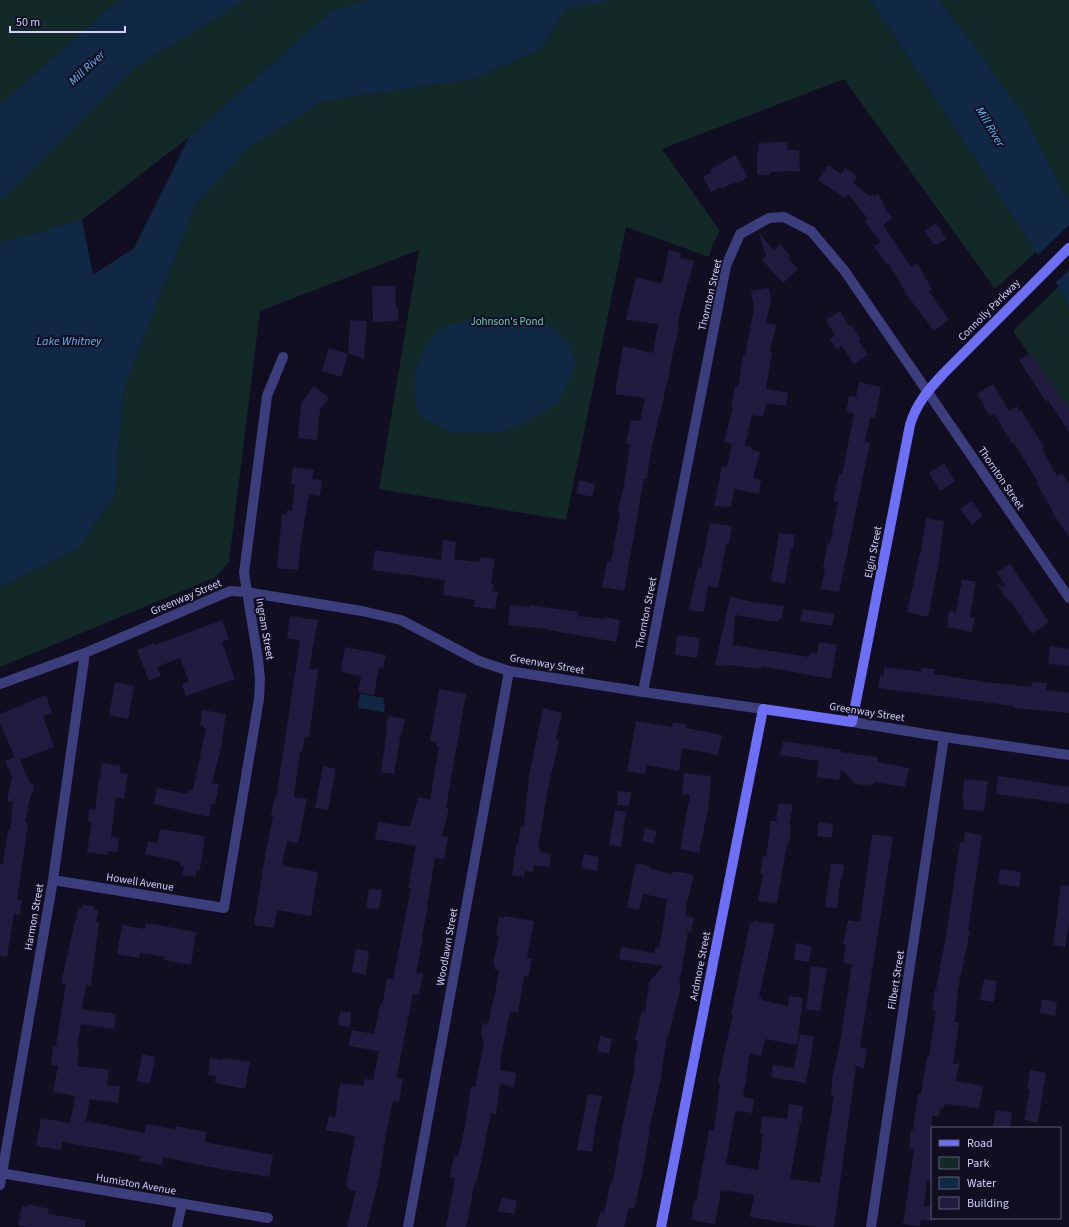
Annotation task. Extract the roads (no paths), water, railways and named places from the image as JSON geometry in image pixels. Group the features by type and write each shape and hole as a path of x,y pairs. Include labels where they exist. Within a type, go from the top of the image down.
{"main road":[{"name":"Connolly Parkway","path":"928,391 960,356 1069,248"},
{"name":"Elgin Street","path":"852,722 910,425 918,404 928,391"},
{"name":"Greenway Street","path":"763,709 852,722"},
{"name":"Ardmore Street","path":"661,1227 763,709"}],"street":[{"name":"Thornton Street","path":"643,692 726,266 740,234 769,218 784,218 810,231 844,270 1069,598"},
{"name":"Ingram Street","path":"224,908 259,698 260,679 258,659 246,592 244,572 267,396 283,357"},
{"name":"Greenway Street","path":"0,684 85,653 230,591 246,592 362,611 401,620 479,661 509,671 763,709"},
{"name":"Harmon Street","path":"0,1185 53,880 85,653"},
{"name":"Woodlawn Street","path":"408,1227 509,671"},
{"name":"Greenway Street","path":"852,722 1069,755"},
{"name":"Filbert Street","path":"871,1227 944,737"},
{"name":"Howell Avenue","path":"53,880 224,908"},
{"name":"Humiston Avenue","path":"1,1174 268,1218"},
{"path":"177,1227 182,1204"}],"water":[{"name":"Mill River","path":"123,0 246,0 134,68 0,201 0,105 113,5"},
{"name":"Lake Whitney","path":"373,0 616,0 566,9 540,50 473,79 323,101 248,148 196,203 124,389 115,495 78,549 0,587 0,243 82,220 93,275 134,248 189,137 333,10"},
{"name":"Mill River","path":"871,0 940,0 1023,113 1069,204 1069,308 1062,292"},
{"name":"Johnson's Pond","path":"517,315 552,327 570,345 576,364 572,370 572,376 558,403 526,422 502,432 453,433 443,427 425,420 416,407 415,372 426,346 441,328 479,317"},
{"path":"360,694 384,698 384,712 358,708"}]}
